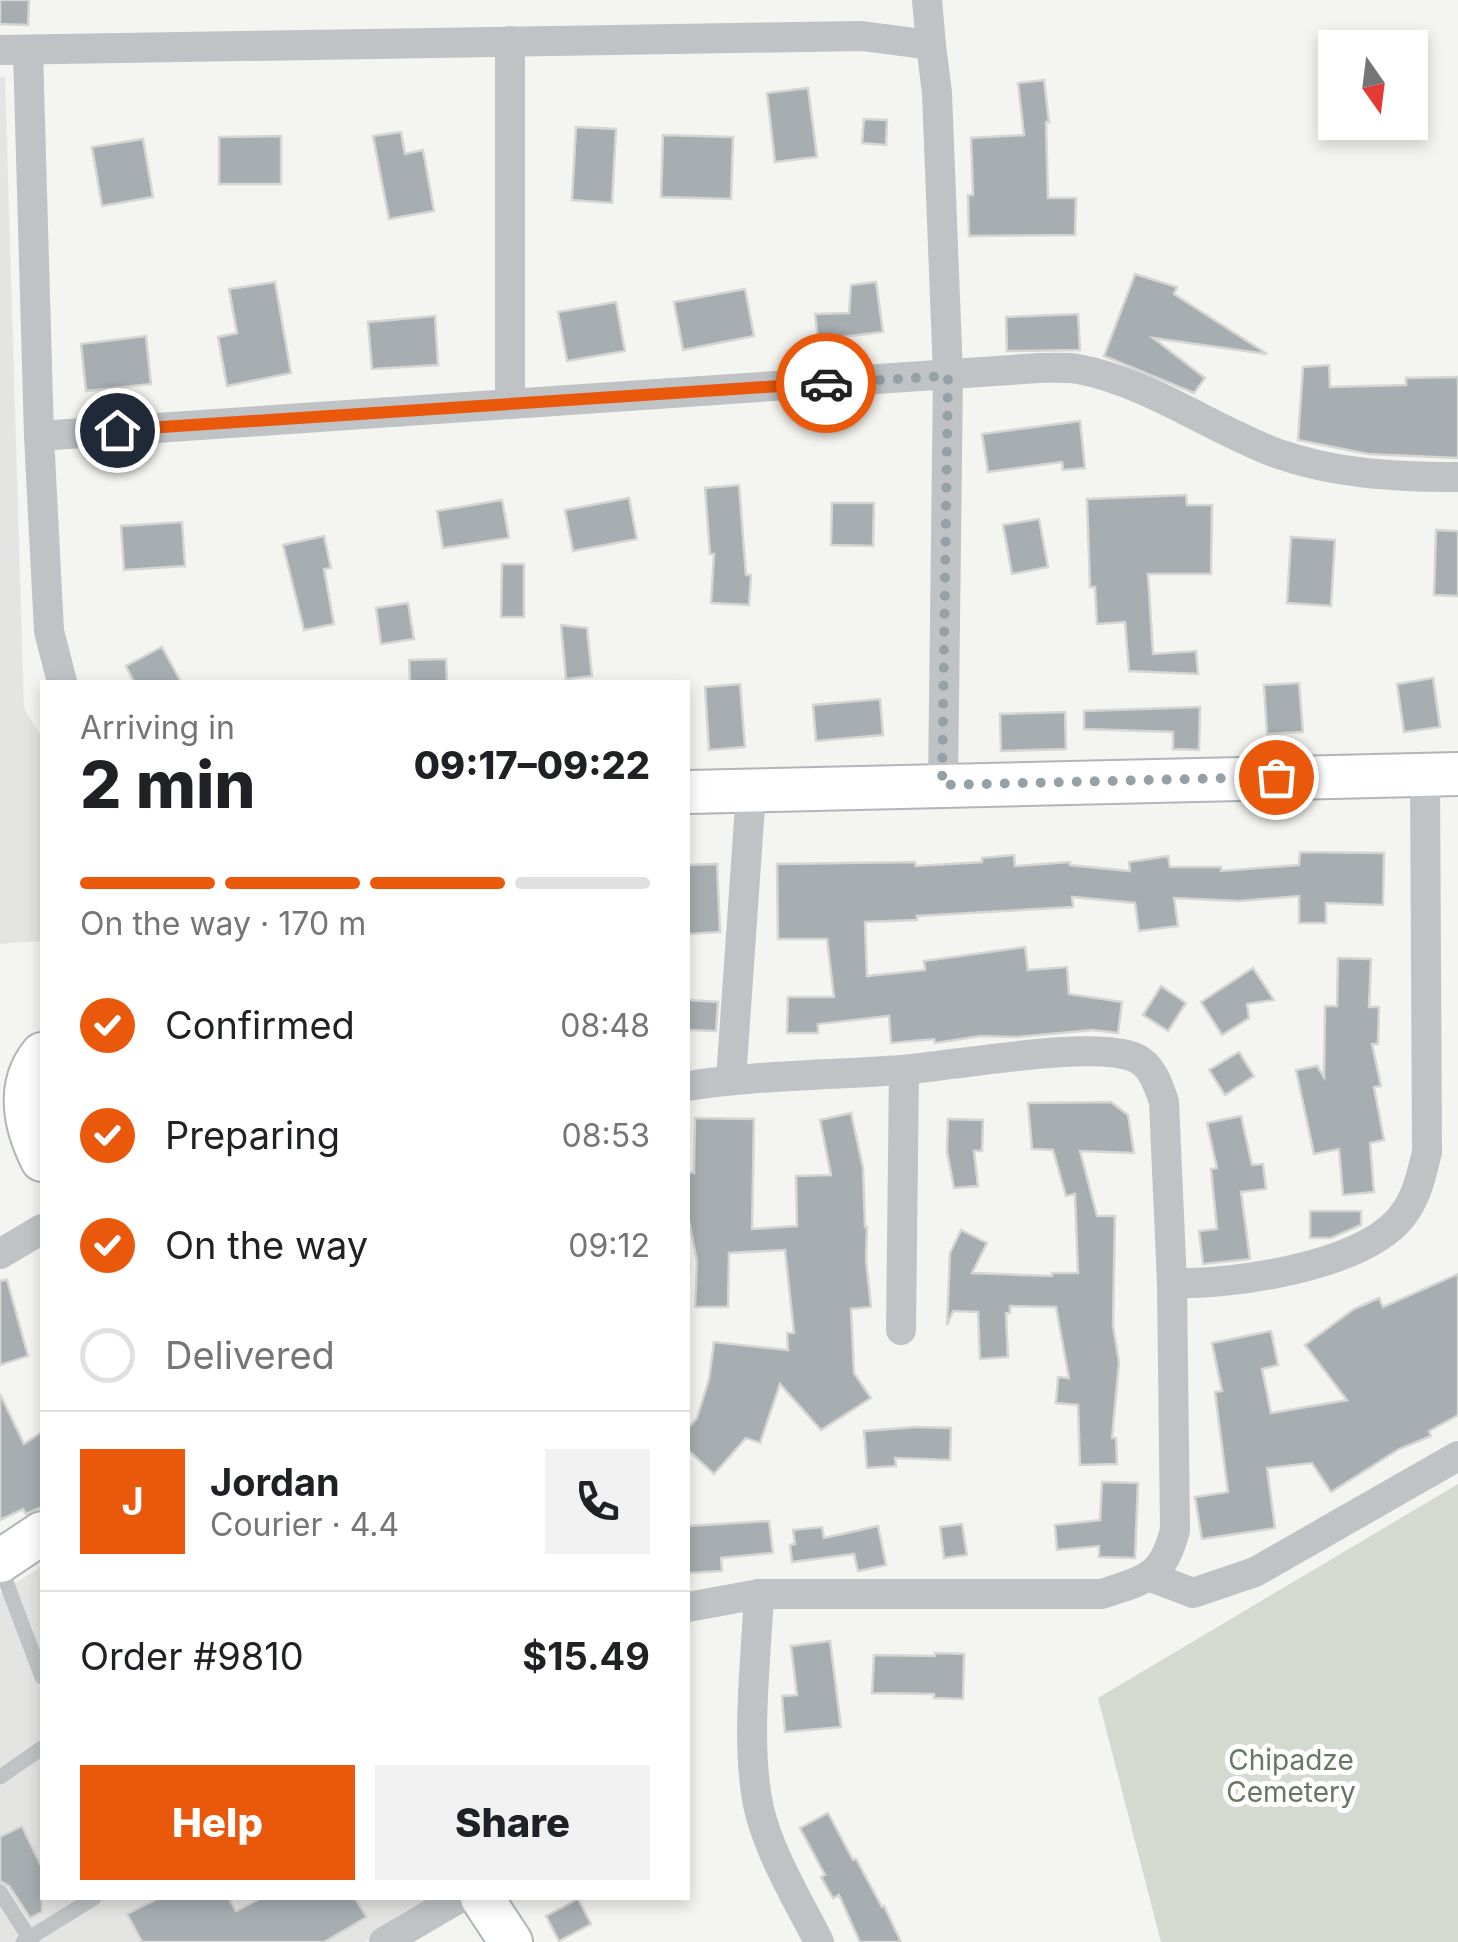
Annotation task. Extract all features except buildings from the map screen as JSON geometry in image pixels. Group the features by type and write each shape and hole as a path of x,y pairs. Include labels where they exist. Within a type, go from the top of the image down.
{"street":[{"path":"927,0 937,93 948,376 942,785"},
{"path":"61,680 48,630 14,50 862,36 932,45"},
{"path":"510,41 510,402"},
{"path":"39,436 510,402 1076,368 1122,383 1277,453 1342,470 1458,477"},
{"path":"690,792 1441,774 1427,1152 1417,1194 1397,1223 1363,1244 1302,1267 1256,1279 1172,1283"},
{"path":"731,1079 751,792"},
{"path":"690,1086 731,1079 904,1070 1100,1050 1140,1059 1156,1080 1164,1102 1172,1283 1175,1530 1168,1556 1152,1578 1102,1594 759,1594 690,1607"},
{"path":"40,1057 25,1089 33,1142 40,1156"},
{"path":"901,1330 904,1070"},
{"path":"0,1254 40,1230"},
{"path":"1152,1578 1194,1593 1255,1572 1458,1456"},
{"path":"0,1563 40,1535"},
{"path":"759,1594 753,1764 759,1810 772,1848 819,1942"},
{"path":"384,1942 456,1900"},
{"path":"483,1900 510,1942"}],"lane":[{"path":"0,1563 40,1672"},
{"path":"0,1777 40,1749"},
{"path":"0,1892 28,1941 91,1900"}],"shaded area":[{"path":"0,77 5,77 24,708 40,735 40,941 0,944"},
{"path":"40,1567 40,1900 437,1900 365,1942 0,1942 0,1593"}],"green space":[{"name":"Chipadze Cemetery","path":"1458,1484 1458,1942 1161,1942 1098,1698"}],"way so far":[{"path":"826,383 948,376 942,785 1276,777"}],"route":[{"path":"117,430 826,383"}]}
